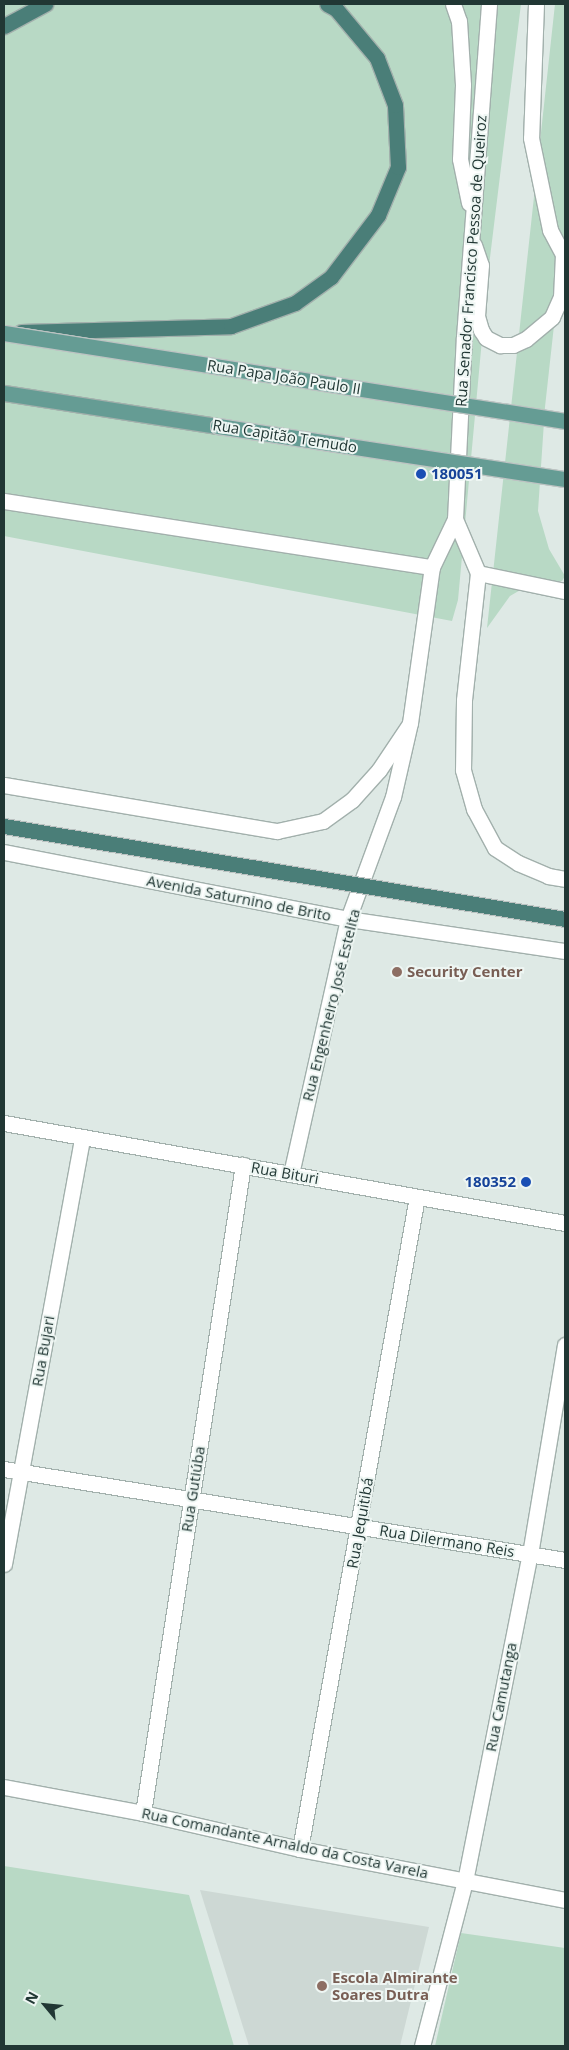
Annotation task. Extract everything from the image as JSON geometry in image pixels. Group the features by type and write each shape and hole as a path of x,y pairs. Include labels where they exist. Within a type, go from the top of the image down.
{"highway":[{"path":"4,26 46,4"},
{"path":"4,333 231,326 295,303 331,277 378,215 398,167 395,105 377,58 332,6"},
{"path":"4,826 565,919"}],"main road":[{"name":"Rua Papa João Paulo II","path":"4,333 565,421"},
{"name":"Rua Capitão Temudo","path":"4,393 565,479"}],"street":[{"path":"453,4 459,21 463,85 460,159 472,222"},
{"name":"Rua Senador Francisco Pessoa de Queiroz","path":"455,519 471,237 489,4"},
{"path":"471,237 480,265 477,316 480,330 486,338 500,345 513,345 526,338 552,317 561,297 564,257 550,230 531,138 536,4"},
{"path":"4,501 432,567"},
{"path":"455,519 478,573 464,700 463,770 474,808 495,848 518,863 548,876 565,879"},
{"name":"Rua Engenheiro José Estelita","path":"291,1174 348,919 393,798 410,724 432,567 455,519"},
{"path":"478,573 565,591"},
{"path":"4,785 277,831 323,821 352,800 379,770 410,724"},
{"name":"Avenida Saturnino de Brito","path":"4,852 348,919 565,951"},
{"name":"Rua Bituri","path":"4,1124 565,1223"},
{"name":"Rua Bujari","path":"4,1564 82,1137"},
{"name":"Rua Gutiúba","path":"143,1812 243,1165"},
{"name":"Rua Jequitibá","path":"300,1849 360,1527 418,1197"},
{"name":"Rua Camutanga","path":"422,2046 464,1880 530,1554 565,1345"},
{"name":"Rua Dilermano Reis","path":"4,1469 565,1560"},
{"name":"Rua Comandante Arnaldo da Costa Varela","path":"4,1787 143,1812 300,1849 565,1900"}],"shaded area":[{"name":"Escola Almirante Soares Dutra","path":"200,1890 429,1927 400,2046 249,2046"}],"green space":[{"path":"4,4 521,4 488,274 458,600 452,621 4,536"},
{"path":"555,4 565,4 565,226 545,407 538,511 549,549 565,576 562,581 529,585 510,596 487,628"},
{"path":"4,1866 189,1895 234,2046 4,2046"},
{"path":"461,1933 565,1948 565,2046 435,2046"}],"place":[{"name":"180051","path":"421,474"},
{"name":"Security Center","path":"397,972"},
{"name":"180352","path":"526,1182"},
{"name":"Escola Almirante Soares Dutra","path":"322,1986"}]}
